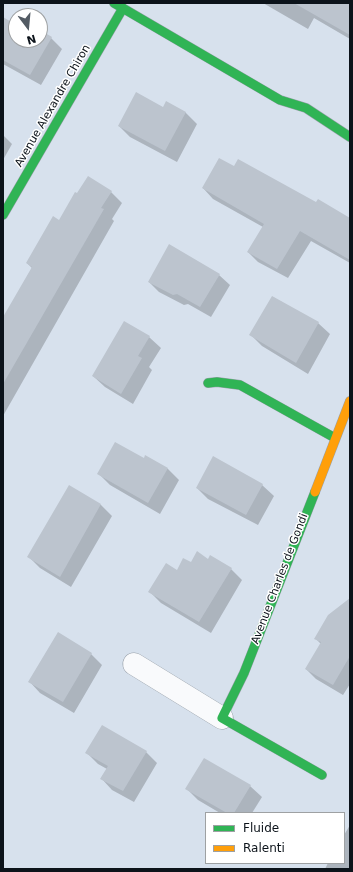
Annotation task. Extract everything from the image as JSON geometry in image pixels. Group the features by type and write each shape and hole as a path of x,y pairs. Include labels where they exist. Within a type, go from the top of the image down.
{"street":[{"path":"114,3 280,100 306,108 350,137"},
{"name":"Avenue Alexandre Chiron","path":"3,215 123,8"},
{"path":"208,383 227,382 240,385 335,438"},
{"name":"Avenue Charles de Gondi","path":"222,718 244,673 350,401"},
{"path":"134,664 222,718 322,775"}],"building":[{"path":"294,3 350,3 350,35"},
{"path":"3,17 8,20 8,48 46,48 30,75 3,60"},
{"path":"48,35 52,37 48,44"},
{"path":"136,92 163,107 166,101 186,112 165,151 118,126"},
{"path":"219,158 234,166 238,159 316,202 318,199 350,218 350,260 300,231 277,269 247,252 264,224 202,188"},
{"path":"88,176 112,191 101,208 104,209 3,384 3,317 32,267 26,263 53,216 59,220 75,192 77,193"},
{"path":"169,244 220,274 200,307 177,294 173,295 148,282"},
{"path":"272,296 319,322 296,363 249,335"},
{"path":"124,321 150,336 138,356 142,358 121,394 92,376"},
{"path":"115,442 144,458 145,455 168,468 148,503 97,474"},
{"path":"213,456 263,484 246,515 196,488"},
{"path":"69,485 101,504 60,577 27,557"},
{"path":"197,551 208,559 210,555 232,568 199,622 148,592 166,563 177,570 183,558 191,562"},
{"path":"350,598 350,656 333,685 305,669 321,642 314,639 328,615"},
{"path":"58,632 92,653 63,702 28,682"},
{"path":"102,725 147,751 123,791 100,779 108,766 85,753"},
{"path":"204,758 251,785 235,812 225,812 185,789"}],"traffic: fast":[{"path":"114,3 280,100 306,108 350,137"},
{"path":"3,215 123,8"},
{"path":"208,383 217,382 240,385 335,438"},
{"path":"315,492 244,673 222,718 322,775"}],"traffic: slow":[{"path":"315,492 350,401"}]}
